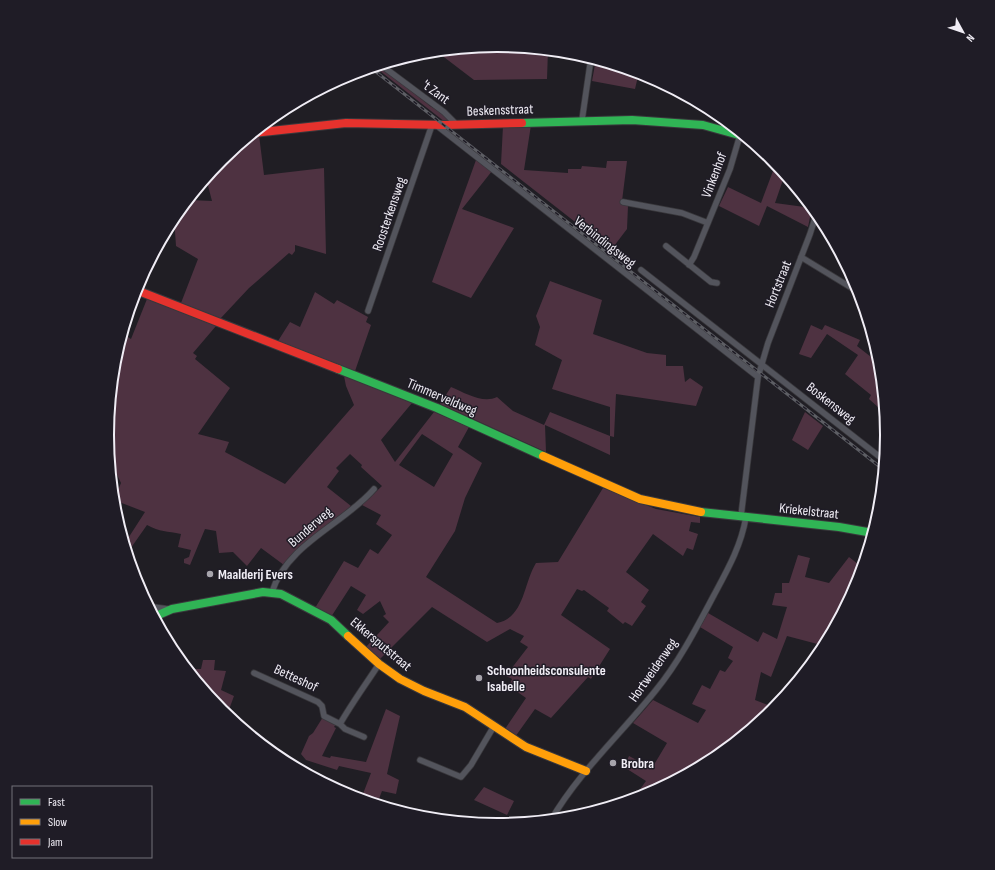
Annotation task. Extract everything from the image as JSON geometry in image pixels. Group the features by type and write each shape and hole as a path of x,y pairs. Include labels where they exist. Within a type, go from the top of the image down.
{"street":[{"path":"582,120 590,63"},
{"name":"'t Zant","path":"386,69 448,115 457,124"},
{"name":"Beskensstraat","path":"263,132 346,123 434,125 582,120 663,121 709,126 734,133"},
{"name":"Roosterkensweg","path":"368,311 434,125"},
{"name":"Verbindingsweg","path":"434,125 758,374"},
{"name":"Vinkenhof","path":"689,265 694,257 741,140"},
{"path":"623,202 682,213 708,223"},
{"name":"Hortstraat","path":"758,374 774,324 814,220"},
{"path":"666,246 711,282 717,283"},
{"path":"801,257 851,287"},
{"path":"641,270 762,362"},
{"name":"Timmerveldweg","path":"142,292 437,408 640,499 675,509 743,516"},
{"path":"702,314 762,362"},
{"name":"Boskensweg","path":"762,362 880,457"},
{"name":"Hortweidenweg","path":"555,814 571,789 644,705 666,677 735,556 742,538 758,374"},
{"name":"Bunderweg","path":"272,592 276,580 298,552 316,536 360,504 374,489"},
{"name":"Kriekelstraat","path":"743,516 839,527 867,532"},
{"name":"Ekkersputstraat","path":"160,615 172,609 232,597 272,592 289,597 331,620 379,664 411,685 455,702 526,747 586,771"},
{"name":"Ekkersputstraat","path":"155,607 172,609"},
{"path":"340,724 353,700 360,694 379,664"},
{"name":"Betteshof","path":"254,673 318,702 322,706 324,716 340,724 345,729 364,737"},
{"path":"420,760 461,777 471,765 494,726"}],"shaded area":[{"path":"498,52 548,55 547,79 474,80 442,56"},
{"path":"595,65 637,78 635,89 592,81"},
{"path":"384,69 430,106 446,115 451,121 445,122 379,70"},
{"path":"531,125 524,170 568,173 568,169 581,169 582,166 606,168 607,161 627,161 622,201 628,206 627,229 611,250 501,164 503,126"},
{"path":"259,135 264,175 324,168 326,254 295,245 295,251 292,255 289,253 249,288 220,319 181,303 198,259 176,246 175,229 195,200 212,201 208,185 227,164"},
{"path":"476,160 492,171 462,209 514,228 471,298 432,282"},
{"path":"773,170 783,180 775,203 805,207 811,215 808,227 767,206 759,226 719,206 728,187 761,203"},
{"path":"550,281 602,300 593,334 647,353 666,355 666,366 683,366 685,382 690,378 703,387 696,406 616,394 614,437 610,436 610,407 552,389 562,360 535,345 540,327 536,316"},
{"path":"315,292 334,304 337,300 368,317 366,322 371,325 355,371 278,341 290,322 300,327"},
{"path":"147,299 216,326 193,353 197,356 195,359 230,388 198,434 229,442 225,452 285,484 354,405 346,386 344,376 412,403 381,440 395,462 434,412 469,427 458,447 482,463 465,498 455,531 426,577 497,623 506,620 518,607 536,563 558,562 603,488 656,509 700,517 700,523 691,522 689,531 698,534 693,550 687,548 683,556 653,534 626,572 649,590 641,602 646,606 632,626 625,622 623,624 607,611 609,608 584,590 582,591 577,589 561,615 610,649 591,679 588,677 551,718 535,709 515,737 505,729 526,698 509,686 512,679 497,671 500,666 507,670 511,669 528,647 520,642 524,636 510,629 487,642 432,607 379,660 366,647 389,622 383,616 386,614 380,601 363,614 357,610 366,595 351,586 331,617 315,608 344,561 358,568 370,549 378,554 392,535 376,524 381,515 362,505 382,486 361,467 362,465 350,454 336,468 339,471 327,487 351,506 284,565 261,548 247,566 233,552 219,553 216,531 205,529 190,565 184,563 184,559 189,557 191,550 178,547 181,534 160,530 147,525 132,547 129,537 145,512 121,503 119,489 121,483 117,474 114,435 118,385 128,337 131,339","holes":["422,434 453,454 434,487 399,465"]},
{"path":"811,325 822,330 825,325 860,340 857,346 873,358 880,407 869,399 871,395 845,374 858,355 827,334 811,358 799,354"},
{"path":"451,387 468,395 480,398 492,399 497,397 513,411 544,425 550,412 610,436 610,455 545,425 546,452 440,404"},
{"path":"805,412 823,426 808,450 792,440"},
{"path":"798,555 810,558 805,577 829,583 849,557 858,564 841,604 818,644 787,636 771,677 761,672 755,700 768,705 767,707 731,739 689,767 667,779 639,791 646,781 624,767 629,756 652,768 667,743 633,723 653,700 698,723 706,710 692,704 702,685 710,689 720,670 725,672 733,661 728,658 733,647 700,627 708,613 758,642 763,632 777,639 787,607 772,605 775,593 782,593 782,583 789,583"},
{"path":"203,660 215,660 214,670 226,671 221,690 234,696 229,708 210,688 192,665 195,669 201,669"},
{"path":"386,709 400,716 387,774 399,780 396,794 382,791 379,799 363,794 371,773 339,766 337,770 306,760 301,754 309,736 313,733 323,717 336,724 334,727 336,728 322,756 330,758 331,756 366,762"},
{"path":"484,787 514,801 507,815 474,800"}],"railway":[{"path":"376,72 879,466"}],"traffic: fast":[{"path":"522,123 632,120 703,125 734,134"},
{"path":"338,369 437,408 543,456"},
{"path":"701,512 839,527 867,532"},
{"path":"160,614 172,609 263,592 281,594 331,620 348,636"}],"traffic: slow":[{"path":"543,456 640,499 701,512"},
{"path":"348,636 379,664 400,679 424,691 465,707 526,747 586,771"}],"traffic: jam":[{"path":"263,132 346,123 445,125 522,123"},
{"path":"142,292 338,369"}],"place":[{"name":"Maalderij Evers","path":"210,574"},
{"name":"Schoonheidsconsulente Isabelle","path":"479,678"},
{"name":"Brobra","path":"613,763"}]}
